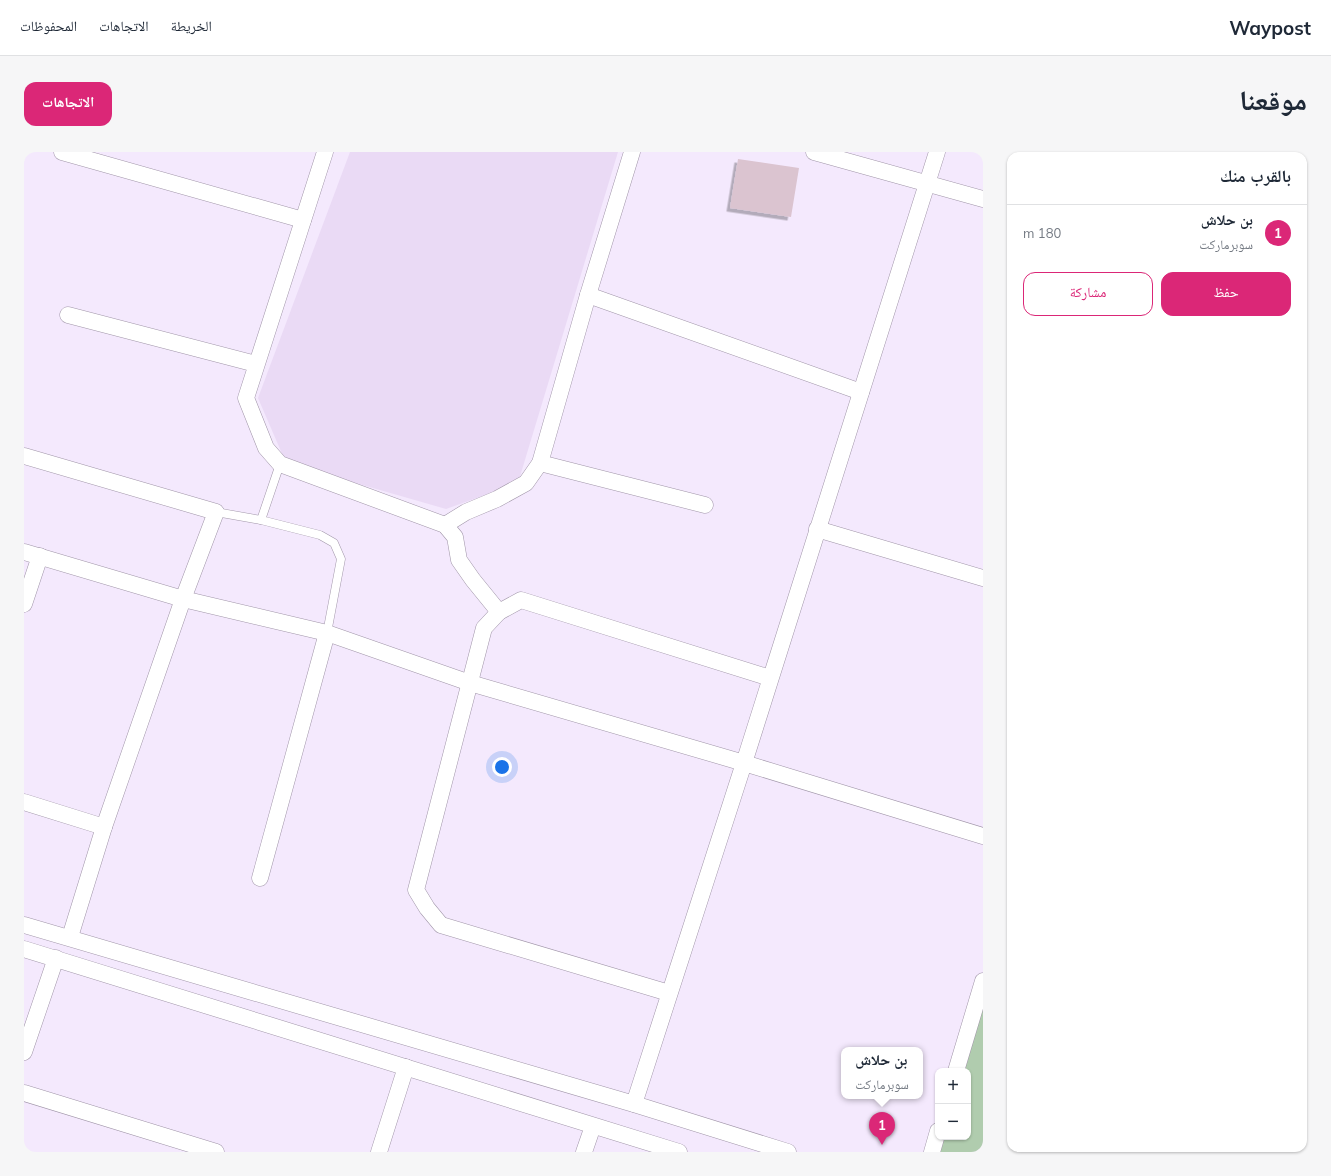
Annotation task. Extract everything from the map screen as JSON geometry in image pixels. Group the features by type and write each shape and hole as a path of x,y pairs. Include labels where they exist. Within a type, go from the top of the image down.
{"street":[{"path":"62,152 303,220"},
{"path":"325,152 246,398 266,448 280,464 445,525 454,537 459,560 499,612"},
{"path":"445,525 466,512 496,499 526,483 540,462 588,295 632,152"},
{"path":"814,152 983,199"},
{"path":"634,1104 744,763 936,152"},
{"path":"588,295 861,392"},
{"path":"68,315 256,364"},
{"path":"24,456 216,512 183,598 104,827 70,938"},
{"path":"540,462 705,505"},
{"path":"817,529 983,578"},
{"path":"24,552 183,598 327,633 470,683 744,763 983,836"},
{"path":"24,604 40,556"},
{"path":"669,993 442,924 426,908 416,890 484,628 499,612 521,600 770,678"},
{"path":"260,878 327,633"},
{"path":"24,802 104,827"},
{"path":"24,925 634,1104 788,1152"},
{"path":"24,949 679,1152"},
{"path":"24,1052 56,958"},
{"path":"957,1068 983,981"},
{"path":"378,1152 406,1067"},
{"path":"24,1093 216,1152"},
{"path":"584,1152 593,1126"},
{"path":"932,1152 935,1140"}],"lane":[{"path":"261,520 280,464"},
{"path":"216,512 261,520 320,535 334,543 341,559 327,633"}],"shaded area":[{"path":"350,152 618,152 518,483 446,509 286,463 258,398"}],"green space":[{"path":"983,1004 983,1152 937,1152 941,1140 971,1140 971,1068 963,1068"}],"building":[{"path":"738,159 799,168 791,217 730,208"}],"place":[{"name":"بن حلاش","path":"882,1145"}]}
